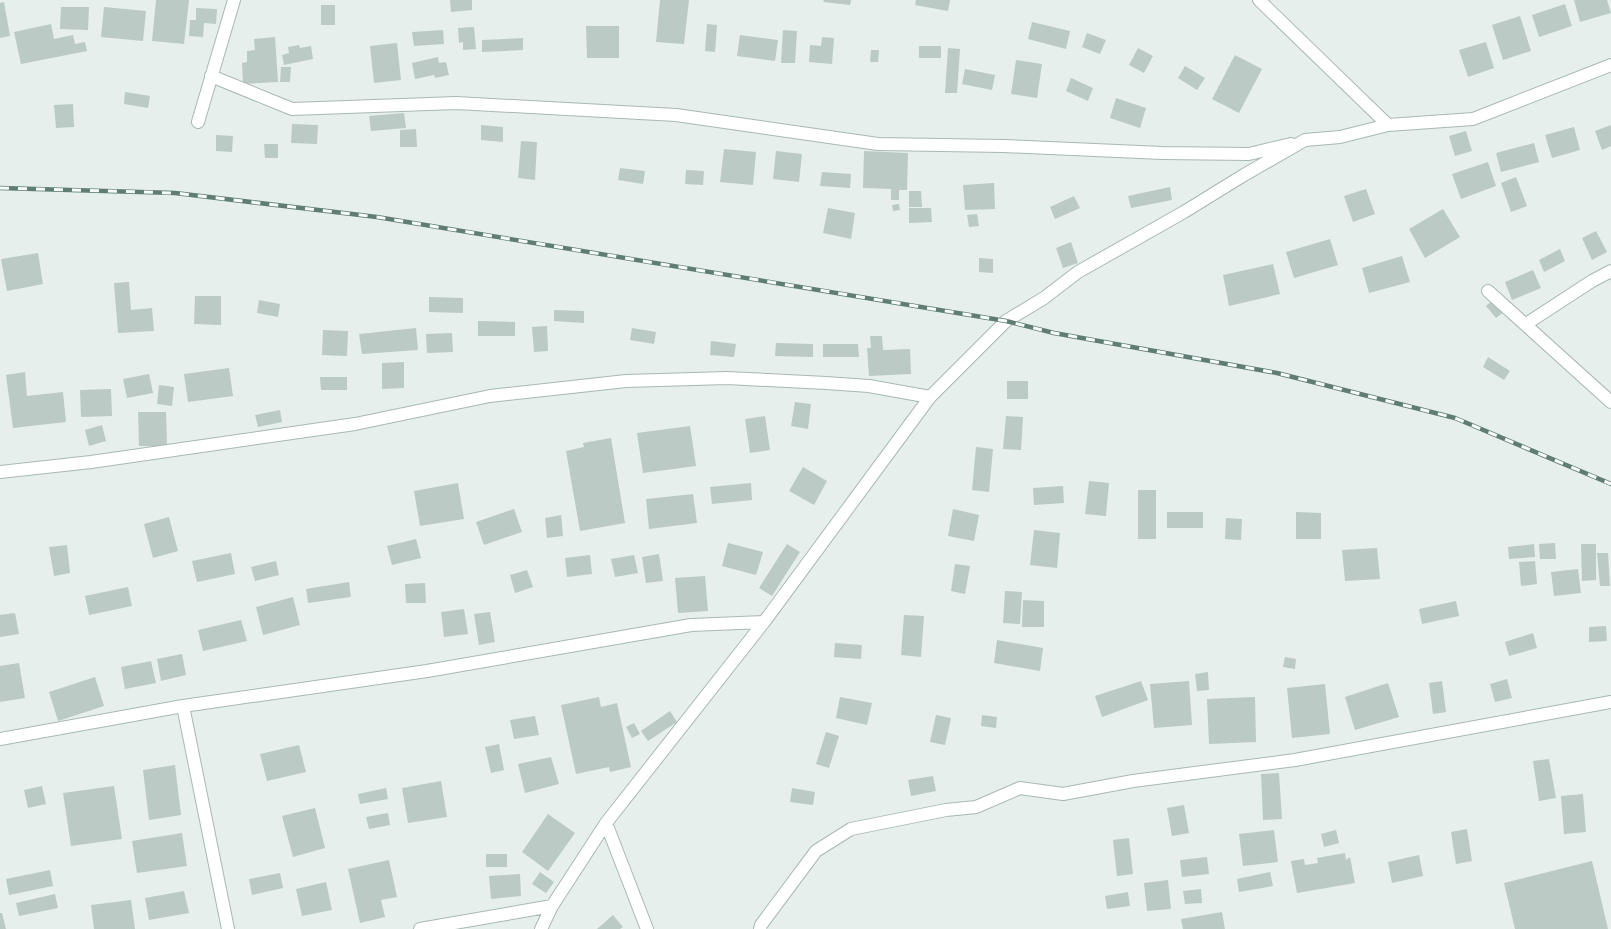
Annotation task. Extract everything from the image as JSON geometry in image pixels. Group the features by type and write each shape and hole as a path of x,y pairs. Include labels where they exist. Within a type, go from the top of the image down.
{"street":[{"path":"198,122 234,0"},
{"path":"1259,0 1388,125"},
{"path":"211,76 292,108 456,104 676,115 878,144 1004,146 1162,153 1248,154 1305,140 1340,137 1388,125 1473,119 1611,65"},
{"path":"541,929 552,906 606,823 764,622 930,397 1006,321 1044,298 1078,272 1184,212 1305,140"},
{"path":"1526,324 1592,281 1611,271"},
{"path":"1488,292 1526,324 1611,402"},
{"path":"0,472 91,462 355,424 490,396 626,381 727,378 803,382 868,386 930,397"},
{"path":"0,739 183,706 427,671 691,625 764,622"},
{"path":"760,929 761,925 816,851 851,829 946,810 976,807 1020,788 1064,794 1133,781 1295,760 1611,702"},
{"path":"183,706 228,929"},
{"path":"606,823 647,929"},
{"path":"420,929 552,906"}],"building":[{"path":"156,0 189,0 184,44 152,41"},
{"path":"450,0 472,0 472,10 451,12"},
{"path":"660,0 689,0 684,44 656,42"},
{"path":"824,0 851,0 850,5 823,2"},
{"path":"916,0 950,0 948,11 915,5"},
{"path":"1574,0 1607,0 1611,13 1580,22"},
{"path":"4,2 10,36 0,38 0,3"},
{"path":"1565,4 1572,26 1539,37 1532,15"},
{"path":"321,5 335,5 335,25 321,25"},
{"path":"61,7 89,7 88,30 60,29"},
{"path":"104,7 146,11 143,41 101,37"},
{"path":"196,8 217,9 216,24 204,23 203,37 189,36 190,20 196,20"},
{"path":"1520,16 1531,51 1503,60 1492,25"},
{"path":"1032,22 1070,31 1066,49 1028,39"},
{"path":"51,24 54,39 73,35 75,44 85,42 87,51 21,64 14,32"},
{"path":"707,24 717,25 715,52 705,51"},
{"path":"586,26 619,26 619,58 587,58"},
{"path":"474,27 476,49 463,50 463,42 459,43 458,28"},
{"path":"443,30 444,44 414,46 412,32"},
{"path":"783,30 797,31 795,63 781,63"},
{"path":"1087,33 1106,40 1100,54 1082,47"},
{"path":"740,35 778,40 775,61 737,56"},
{"path":"275,37 278,82 243,84 242,63 247,62 247,51 255,50 254,39"},
{"path":"822,37 834,38 832,64 809,62 810,45 821,46"},
{"path":"523,38 523,50 482,52 482,40"},
{"path":"1486,42 1494,68 1468,77 1459,50"},
{"path":"397,43 401,80 374,83 370,46"},
{"path":"299,45 300,48 311,46 313,59 284,65 282,55 289,53 288,47"},
{"path":"919,46 941,46 941,58 919,58"},
{"path":"948,48 960,49 957,93 945,93"},
{"path":"1138,48 1153,56 1144,73 1129,65"},
{"path":"871,50 879,50 878,62 870,62"},
{"path":"1235,55 1262,69 1239,113 1212,99"},
{"path":"438,57 439,63 446,62 449,75 435,78 434,75 415,79 412,63"},
{"path":"1016,60 1042,64 1037,98 1011,94"},
{"path":"1185,66 1205,78 1197,90 1178,78"},
{"path":"281,67 291,67 290,82 280,82"},
{"path":"965,69 995,75 992,90 962,84"},
{"path":"1071,78 1093,88 1088,101 1066,91"},
{"path":"125,92 150,96 148,108 124,104"},
{"path":"1116,98 1146,108 1140,128 1110,118"},
{"path":"73,104 74,127 56,128 54,105"},
{"path":"404,113 406,128 371,131 369,116"},
{"path":"292,124 318,125 317,144 291,143"},
{"path":"481,125 503,127 503,142 481,140"},
{"path":"1611,125 1611,146 1602,150 1595,131"},
{"path":"1574,127 1580,150 1552,158 1545,135"},
{"path":"416,129 417,147 400,147 400,130"},
{"path":"1466,131 1472,151 1455,156 1449,136"},
{"path":"216,135 233,136 232,152 216,151"},
{"path":"521,141 537,142 535,180 518,178"},
{"path":"1534,143 1539,162 1501,172 1496,153"},
{"path":"264,144 278,144 278,158 265,158"},
{"path":"724,149 756,152 753,185 720,182"},
{"path":"776,151 802,154 799,182 773,179"},
{"path":"864,151 908,153 907,190 899,190 899,200 891,200 891,189 863,188"},
{"path":"1488,162 1496,186 1461,199 1452,174"},
{"path":"620,168 645,171 643,184 618,180"},
{"path":"686,170 704,171 703,185 685,184"},
{"path":"822,172 851,174 850,188 820,186"},
{"path":"1516,177 1527,206 1511,212 1501,183"},
{"path":"994,183 995,209 965,210 963,185"},
{"path":"1170,187 1172,200 1131,208 1128,196"},
{"path":"1366,189 1375,214 1353,222 1344,196"},
{"path":"909,191 921,191 922,207 909,207"},
{"path":"1074,196 1080,208 1055,219 1050,207"},
{"path":"899,204 900,210 893,211 892,205"},
{"path":"828,208 855,213 851,239 823,233"},
{"path":"909,208 931,208 932,222 909,223"},
{"path":"1443,209 1460,237 1425,258 1409,229"},
{"path":"977,214 979,226 969,227 967,215"},
{"path":"1596,231 1607,252 1592,260 1582,238"},
{"path":"1330,239 1338,265 1294,278 1286,252"},
{"path":"1071,242 1078,263 1063,268 1056,248"},
{"path":"1560,249 1565,261 1544,272 1539,260"},
{"path":"38,253 43,284 7,291 1,259"},
{"path":"1402,256 1410,282 1369,293 1362,268"},
{"path":"979,258 993,259 993,273 979,272"},
{"path":"1273,264 1280,294 1229,306 1223,275"},
{"path":"1533,270 1541,288 1512,300 1505,282"},
{"path":"129,282 131,310 152,308 154,331 118,333 114,283"},
{"path":"195,296 221,296 221,325 194,324"},
{"path":"429,297 463,298 463,313 429,312"},
{"path":"1494,299 1504,312 1496,318 1486,306"},
{"path":"259,300 280,304 278,317 257,313"},
{"path":"554,310 584,311 584,323 554,321"},
{"path":"478,321 515,322 515,336 478,336"},
{"path":"547,326 548,351 534,352 532,327"},
{"path":"416,328 418,350 362,354 359,334"},
{"path":"632,328 656,332 654,344 630,340"},
{"path":"323,330 348,331 347,356 322,355"},
{"path":"452,333 453,352 427,353 426,334"},
{"path":"870,336 882,336 883,350 910,349 911,374 869,376 867,348 871,348"},
{"path":"711,341 736,344 734,357 710,355"},
{"path":"776,343 813,344 813,357 775,356"},
{"path":"823,344 858,344 859,357 823,357"},
{"path":"1488,357 1510,371 1504,380 1483,367"},
{"path":"404,362 404,388 382,389 382,363"},
{"path":"229,368 233,396 188,402 184,374"},
{"path":"25,372 27,396 63,392 66,422 13,428 6,375"},
{"path":"149,374 153,393 127,398 123,379"},
{"path":"320,377 347,377 347,390 321,390"},
{"path":"1007,381 1028,381 1028,399 1007,399"},
{"path":"159,385 174,387 172,406 157,404"},
{"path":"111,389 112,416 81,417 80,390"},
{"path":"795,402 811,404 808,429 791,426"},
{"path":"280,410 282,422 258,427 255,415"},
{"path":"138,412 166,412 167,446 139,446"},
{"path":"765,416 770,450 750,453 745,419"},
{"path":"1006,416 1023,417 1021,450 1003,449"},
{"path":"102,425 106,441 89,446 85,430"},
{"path":"690,426 696,466 643,473 637,433"},
{"path":"611,438 625,523 580,531 566,451 584,447 583,443"},
{"path":"976,447 993,449 989,492 972,490"},
{"path":"803,467 827,481 814,505 789,491"},
{"path":"1089,481 1109,483 1106,516 1085,514"},
{"path":"458,483 464,519 420,526 414,491"},
{"path":"751,483 752,500 712,504 710,487"},
{"path":"1063,486 1064,503 1034,505 1033,488"},
{"path":"1138,490 1156,490 1156,539 1138,539"},
{"path":"693,494 697,523 649,529 646,499"},
{"path":"514,509 522,532 484,545 476,522"},
{"path":"953,509 979,515 974,541 948,536"},
{"path":"1167,512 1203,512 1203,528 1167,528"},
{"path":"1296,512 1321,513 1321,539 1296,539"},
{"path":"561,515 563,536 547,538 545,518"},
{"path":"169,517 178,551 153,558 144,524"},
{"path":"1226,518 1242,519 1241,540 1225,539"},
{"path":"1034,530 1060,533 1057,568 1030,565"},
{"path":"416,539 421,558 392,565 387,546"},
{"path":"728,543 763,552 756,575 722,566"},
{"path":"1555,543 1556,559 1540,559 1539,544"},
{"path":"787,544 800,552 772,596 759,588"},
{"path":"1534,544 1535,557 1509,559 1508,547"},
{"path":"1581,544 1596,544 1596,580 1582,581"},
{"path":"67,545 70,573 54,576 49,547"},
{"path":"1377,548 1380,579 1345,581 1342,550"},
{"path":"231,553 235,574 197,582 192,561"},
{"path":"1597,553 1608,553 1610,586 1600,586"},
{"path":"659,554 663,581 646,583 642,557"},
{"path":"590,555 592,574 567,577 565,558"},
{"path":"634,555 638,573 615,577 611,559"},
{"path":"276,561 279,575 255,581 251,567"},
{"path":"1535,561 1537,584 1521,586 1519,562"},
{"path":"955,564 970,566 965,594 951,591"},
{"path":"1578,569 1581,593 1554,596 1551,572"},
{"path":"527,570 533,587 515,593 510,575"},
{"path":"705,576 708,611 678,613 675,578"},
{"path":"349,582 351,597 308,603 306,589"},
{"path":"425,583 426,603 406,603 405,584"},
{"path":"128,587 132,606 89,615 85,596"},
{"path":"1005,591 1022,592 1020,624 1003,623"},
{"path":"293,597 300,625 263,635 256,607"},
{"path":"1023,600 1044,601 1044,627 1022,627"},
{"path":"1456,601 1459,616 1422,624 1419,609"},
{"path":"464,609 468,634 444,637 441,612"},
{"path":"490,612 495,642 479,645 474,614"},
{"path":"15,613 19,634 0,637 0,615"},
{"path":"904,615 924,616 921,657 901,655"},
{"path":"241,620 247,641 203,651 198,630"},
{"path":"1606,626 1607,641 1589,642 1589,627"},
{"path":"1533,633 1537,648 1509,656 1505,642"},
{"path":"997,640 1043,648 1040,671 994,663"},
{"path":"835,643 862,645 861,659 834,657"},
{"path":"182,654 186,675 161,681 157,659"},
{"path":"1285,657 1296,659 1295,669 1283,667"},
{"path":"151,661 156,683 125,689 121,667"},
{"path":"19,663 25,698 0,702 0,666"},
{"path":"1208,672 1209,690 1197,691 1195,674"},
{"path":"95,677 104,706 58,721 49,692"},
{"path":"1507,679 1512,698 1495,702 1490,684"},
{"path":"1141,681 1148,700 1102,717 1095,696"},
{"path":"1189,681 1192,725 1154,728 1150,684"},
{"path":"1442,681 1446,712 1433,714 1429,683"},
{"path":"1388,683 1399,717 1355,730 1345,697"},
{"path":"1325,684 1330,734 1292,738 1287,688"},
{"path":"599,697 601,707 617,703 631,767 610,772 609,767 576,774 561,705"},
{"path":"840,697 872,703 867,725 836,718"},
{"path":"1255,697 1256,742 1209,744 1207,699"},
{"path":"670,711 677,722 648,741 641,731"},
{"path":"936,715 951,718 945,745 930,742"},
{"path":"982,715 997,717 996,728 981,726"},
{"path":"535,716 539,735 514,739 510,720"},
{"path":"634,723 640,734 632,738 626,727"},
{"path":"826,732 839,736 829,768 816,764"},
{"path":"499,744 504,770 491,773 485,747"},
{"path":"299,745 306,772 267,781 260,754"},
{"path":"551,757 559,784 525,793 518,764"},
{"path":"1549,759 1556,798 1539,801 1533,761"},
{"path":"175,765 181,815 149,820 143,770"},
{"path":"1279,773 1282,819 1263,820 1261,774"},
{"path":"933,776 936,791 911,796 908,780"},
{"path":"441,781 447,817 408,823 402,788"},
{"path":"42,786 46,804 28,808 24,790"},
{"path":"114,786 122,839 71,846 63,793"},
{"path":"386,788 388,799 360,804 358,794"},
{"path":"792,788 815,792 813,805 790,802"},
{"path":"1583,794 1586,832 1564,834 1561,796"},
{"path":"1184,805 1189,833 1172,836 1167,808"},
{"path":"315,808 325,848 293,857 282,816"},
{"path":"388,813 390,825 369,829 366,817"},
{"path":"548,814 575,833 548,871 522,852"},
{"path":"1467,829 1472,861 1456,864 1451,832"},
{"path":"1274,830 1278,862 1243,866 1239,834"},
{"path":"1336,830 1339,843 1324,847 1321,834"},
{"path":"182,833 187,866 137,873 132,841"},
{"path":"1129,838 1133,874 1117,876 1113,840"},
{"path":"1345,853 1346,860 1350,857 1355,883 1297,893 1291,861 1304,859 1305,865 1318,863 1317,858"},
{"path":"486,854 507,854 507,867 486,867"},
{"path":"1419,855 1423,876 1392,883 1388,862"},
{"path":"1207,857 1209,874 1182,877 1180,860"},
{"path":"389,860 397,897 381,900 385,917 360,923 348,869"},
{"path":"1592,861 1608,929 1515,929 1504,883"},
{"path":"50,870 53,886 9,895 6,879"},
{"path":"540,872 554,882 546,893 532,884"},
{"path":"1270,872 1273,886 1239,892 1237,879"},
{"path":"280,873 283,888 252,895 249,879"},
{"path":"520,874 521,896 491,899 489,876"},
{"path":"1168,880 1171,909 1147,911 1144,883"},
{"path":"326,882 332,910 302,916 296,889"},
{"path":"1201,889 1202,903 1185,904 1183,891"},
{"path":"184,891 189,913 149,920 145,898"},
{"path":"1128,892 1130,906 1107,909 1105,896"},
{"path":"55,894 58,908 19,916 16,903"},
{"path":"131,900 135,929 94,929 91,905"},
{"path":"1222,912 1225,929 1183,929 1181,919"},
{"path":"0,913 2,913 6,929 0,929"},
{"path":"613,915 623,927 620,929 597,929"}],"railway":[{"path":"0,188 175,193 377,217 1006,321 1054,333 1277,373 1455,418 1611,484"}]}
